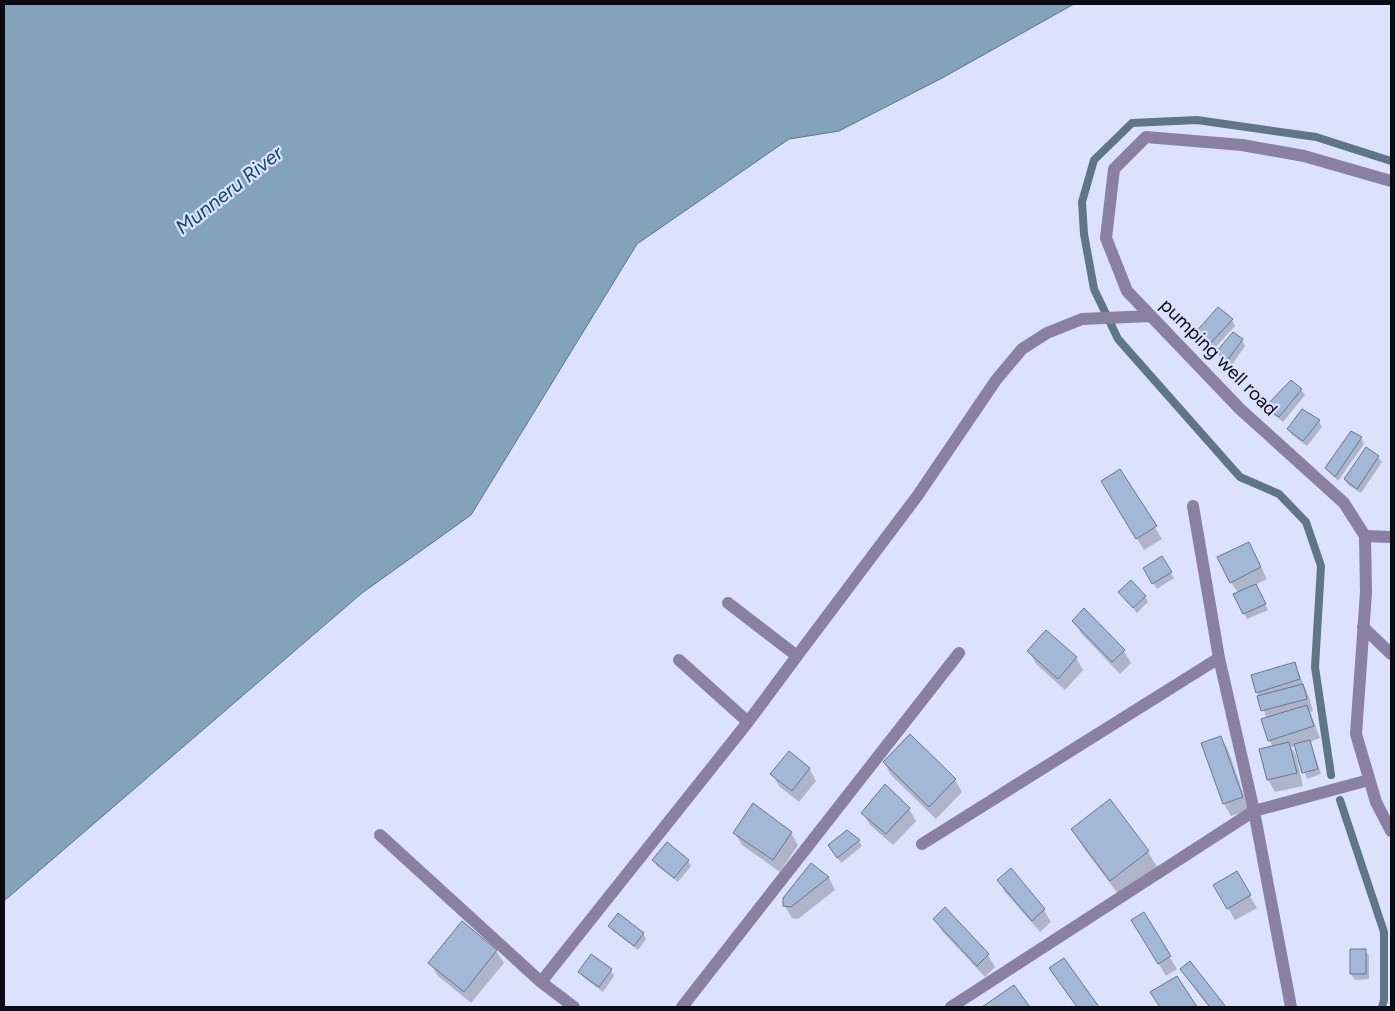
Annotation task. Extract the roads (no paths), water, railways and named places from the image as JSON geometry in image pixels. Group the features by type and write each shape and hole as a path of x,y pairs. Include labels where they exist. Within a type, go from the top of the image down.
{"street":[{"name":"pumping well road","path":"1365,536 1344,503 1240,409 1127,291 1106,238 1114,169 1146,137 1242,144 1304,156 1391,181"},
{"path":"541,982 748,722 918,495 996,380 1022,349 1047,333 1082,319 1151,316"},
{"path":"1193,506 1219,658 1254,810 1291,1007"},
{"path":"1391,537 1365,536 1366,592 1356,734 1376,802 1391,831"},
{"path":"728,603 797,656"},
{"path":"1363,627 1391,654"},
{"path":"682,1007 959,653"},
{"path":"922,844 1219,658"},
{"path":"679,660 748,722"},
{"path":"951,1007 1254,810 1369,780"},
{"path":"380,835 541,982 574,1007"}],"water":[{"name":"Munneru River","path":"4,4 1074,4 944,77 839,131 789,139 637,244 471,515 362,593 4,901"}],"waterway":[{"path":"1331,775 1315,667 1321,566 1306,522 1279,494 1240,477 1118,339 1094,289 1084,234 1082,202 1094,160 1132,123 1197,120 1316,137 1391,161"},
{"path":"1340,800 1384,932 1384,1000 1382,1007"}]}
